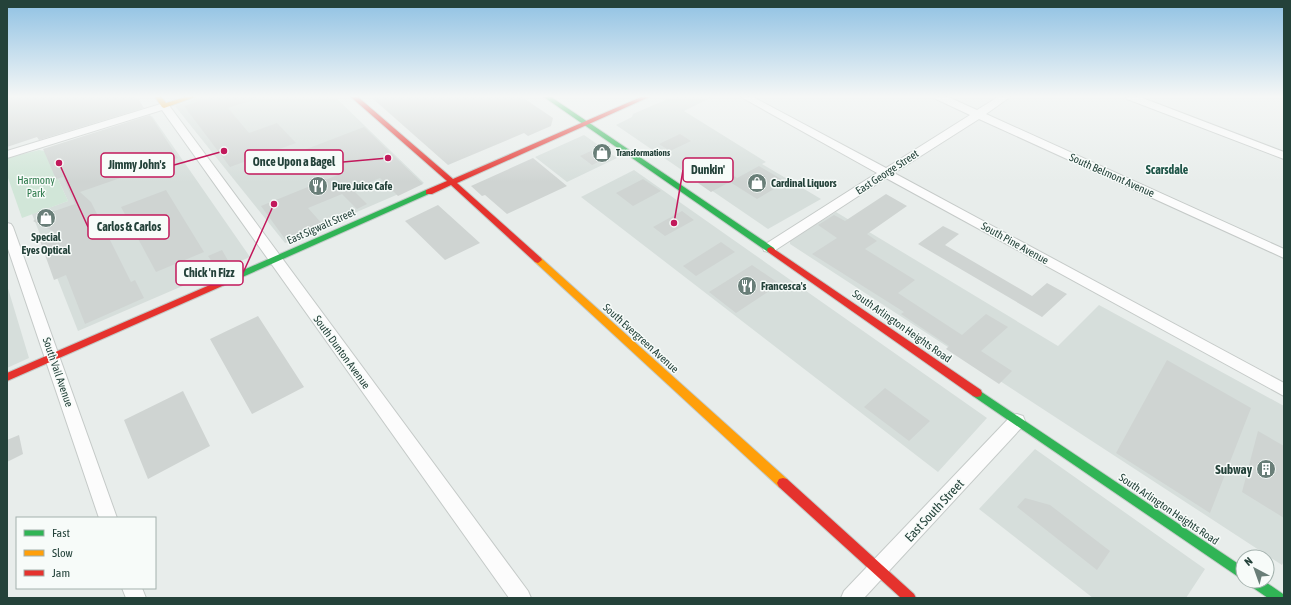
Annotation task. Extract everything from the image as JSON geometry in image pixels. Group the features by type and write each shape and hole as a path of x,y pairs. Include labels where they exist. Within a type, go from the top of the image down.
{"street":[{"path":"7,155 92,125"},
{"name":"South Dunton Avenue","path":"178,125 521,598"},
{"name":"South Evergreen Avenue","path":"387,125 452,182 910,598"},
{"name":"East Sigwalt Street","path":"7,377 581,125"},
{"name":"South Arlington Heights Road","path":"589,125 1017,421 1235,569"},
{"name":"South Pine Avenue","path":"798,125 1284,390"},
{"name":"East George Street","path":"768,248 960,125"},
{"name":"South Belmont Avenue","path":"1003,125 1284,254"},
{"path":"1204,125 1284,156"},
{"name":"South Vail Avenue","path":"7,227 108,517"},
{"name":"East South Street","path":"851,598 1017,421"},
{"path":"1266,589 1279,598"}],"shaded area":[{"path":"124,125 158,125 250,257 78,331 32,214 68,201 45,151"},
{"path":"190,125 364,125 424,183 285,243"},
{"path":"616,125 707,125 766,162 762,164 821,199 768,229"},
{"path":"584,135 617,158 567,182 535,157"},
{"path":"634,170 987,418 938,472 581,197"},
{"path":"836,212 1058,346 1099,305 1284,406 1284,561 1282,565 1275,560 1275,549 1257,549 790,244 790,240"},
{"path":"7,285 29,358 7,368"},
{"path":"1035,449 1205,569 1186,598 1093,598 979,509"}],"green space":[{"name":"Harmony Park","path":"39,150 45,151 68,201 22,218 7,175 7,158"}],"building":[{"path":"7,125 87,125 39,140 37,137 7,147"},
{"path":"118,125 157,125 178,158 80,192 91,202 131,282 135,280 144,298 85,324 66,275 54,280 39,238 55,232 33,221 43,215 75,204 63,177 56,179 43,149"},
{"path":"199,125 242,125 249,133 271,125 279,125 296,143 230,167"},
{"path":"403,125 551,125 528,136 524,133 448,165"},
{"path":"364,127 423,184 398,196 380,178 352,189 367,204 357,209 342,194 308,208 325,227 288,243 261,206 340,174 322,156 313,160 304,150"},
{"path":"680,134 691,141 670,151 659,144"},
{"path":"600,147 612,155 592,165 580,156"},
{"path":"533,158 567,186 507,214 485,195 482,196 471,186"},
{"path":"759,166 786,182 757,199 730,182"},
{"path":"723,169 737,178 711,192 698,183"},
{"path":"643,179 661,191 633,206 616,193"},
{"path":"166,190 204,252 156,272 121,207"},
{"path":"886,194 907,206 867,234 877,241 865,249 915,280 898,293 962,335 986,314 1008,327 981,351 1012,371 999,384 946,349 949,346 901,314 904,312 812,254 837,238 818,225 834,215 845,221"},
{"path":"438,205 480,243 445,260 405,221"},
{"path":"682,211 694,220 665,236 653,227"},
{"path":"943,226 959,234 945,245 1032,296 1047,283 1067,294 1042,317 918,244"},
{"path":"721,242 735,252 696,276 683,266"},
{"path":"222,250 230,264 217,269 208,256"},
{"path":"752,265 780,284 736,313 709,292"},
{"path":"258,316 304,387 252,414 210,339"},
{"path":"1167,360 1251,408 1210,513 1116,453"},
{"path":"885,388 930,421 909,441 864,407"},
{"path":"183,391 210,446 148,479 124,420"},
{"name":"Subway","path":"1258,431 1284,446 1284,518 1242,492"},
{"path":"19,435 23,454 7,462 7,440"},
{"path":"1025,498 1050,505 1110,551 1097,570 1017,507"}],"traffic: fast":[{"path":"588,125 771,250"},
{"path":"226,281 429,192"},
{"path":"977,393 1235,569"},
{"path":"1265,589 1279,598"}],"traffic: slow":[{"path":"538,260 783,483"}],"traffic: jam":[{"path":"387,125 538,260"},
{"path":"429,192 582,125"},
{"path":"771,250 977,393"},
{"path":"7,377 226,281"},
{"path":"783,483 910,598"}],"place":[{"name":"Jimmy John's","path":"224,151"},
{"name":"Transformations","path":"602,153"},
{"name":"Once Upon a Bagel","path":"388,158"},
{"name":"Carlos & Carlos","path":"59,163"},
{"name":"Cardinal Liquors","path":"757,183"},
{"name":"Pure Juice Cafe","path":"318,186"},
{"name":"Chick 'n Fizz","path":"274,204"},
{"name":"Special Eyes Optical","path":"46,218"},
{"name":"Dunkin'","path":"674,223"},
{"name":"Francesca's","path":"747,286"},
{"name":"Subway","path":"1266,469"}],"district":[{"name":"Scarsdale","path":"1167,170"}]}
